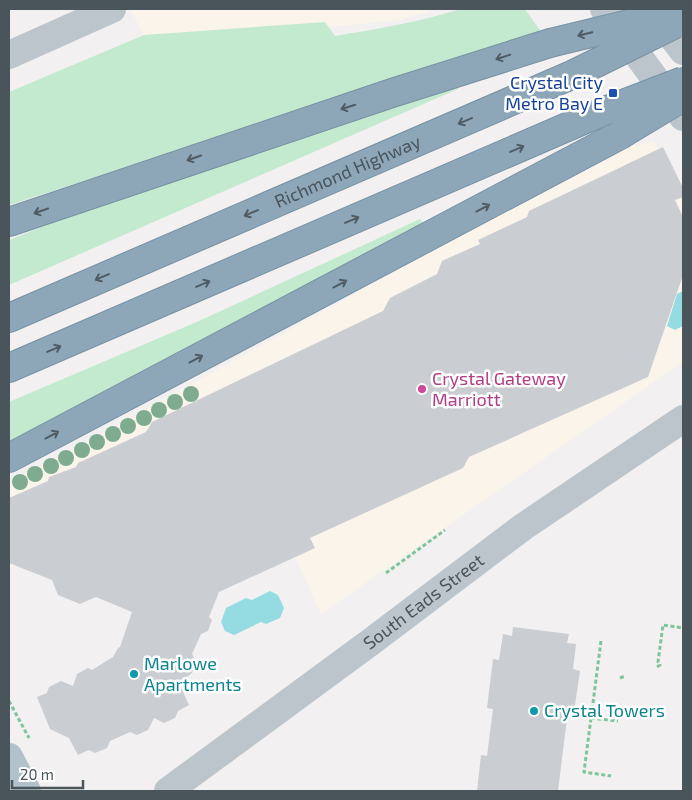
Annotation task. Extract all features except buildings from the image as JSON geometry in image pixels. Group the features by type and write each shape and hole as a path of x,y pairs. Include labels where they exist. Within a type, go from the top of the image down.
{"highway":[{"path":"9,222 373,99 550,43 683,11"},
{"name":"Richmond Highway","path":"9,318 574,74 683,20"},
{"path":"9,368 602,112 683,81"},
{"path":"9,458 620,136 683,97"}],"main road":[{"path":"9,758 26,791"}],"street":[{"path":"9,55 112,9"},
{"path":"604,9 683,117"},
{"path":"651,9 683,51"},
{"name":"South Eads Street","path":"168,791 523,527 683,419"}],"path":[{"path":"386,573 445,530"},
{"path":"657,666 660,666 658,662 663,625 683,628"},
{"path":"601,641 584,772 611,776"},
{"path":"620,678 625,676"},
{"path":"591,718 618,721"}],"shaded area":[{"path":"130,9 438,9 402,20 338,26 144,35"},
{"name":"Crystal Gateway Marriott","path":"653,141 683,183 683,362 321,614 295,557 219,592 209,617 96,597 80,604 58,595 52,579 15,565 9,568 9,482 75,449 450,241 629,147"}],"green space":[{"path":"461,9 525,9 541,32 341,95 9,205 9,92 144,35 325,22 335,36 383,28"},
{"path":"461,82 458,89 9,285 9,240 150,184"},
{"path":"420,219 425,226 9,446 9,402 199,321"}],"water":[{"path":"683,291 683,326 675,330 667,326 677,294"},
{"path":"270,591 278,595 284,608 280,618 266,624 261,622 234,635 225,631 221,622 226,608 246,598 252,600"}],"place":[{"name":"Crystal City Metro Bay E","path":"613,93"},
{"name":"Crystal Gateway Marriott","path":"422,389"},
{"name":"Marlowe Apartments","path":"134,674"},
{"name":"Crystal Towers","path":"534,711"}]}
